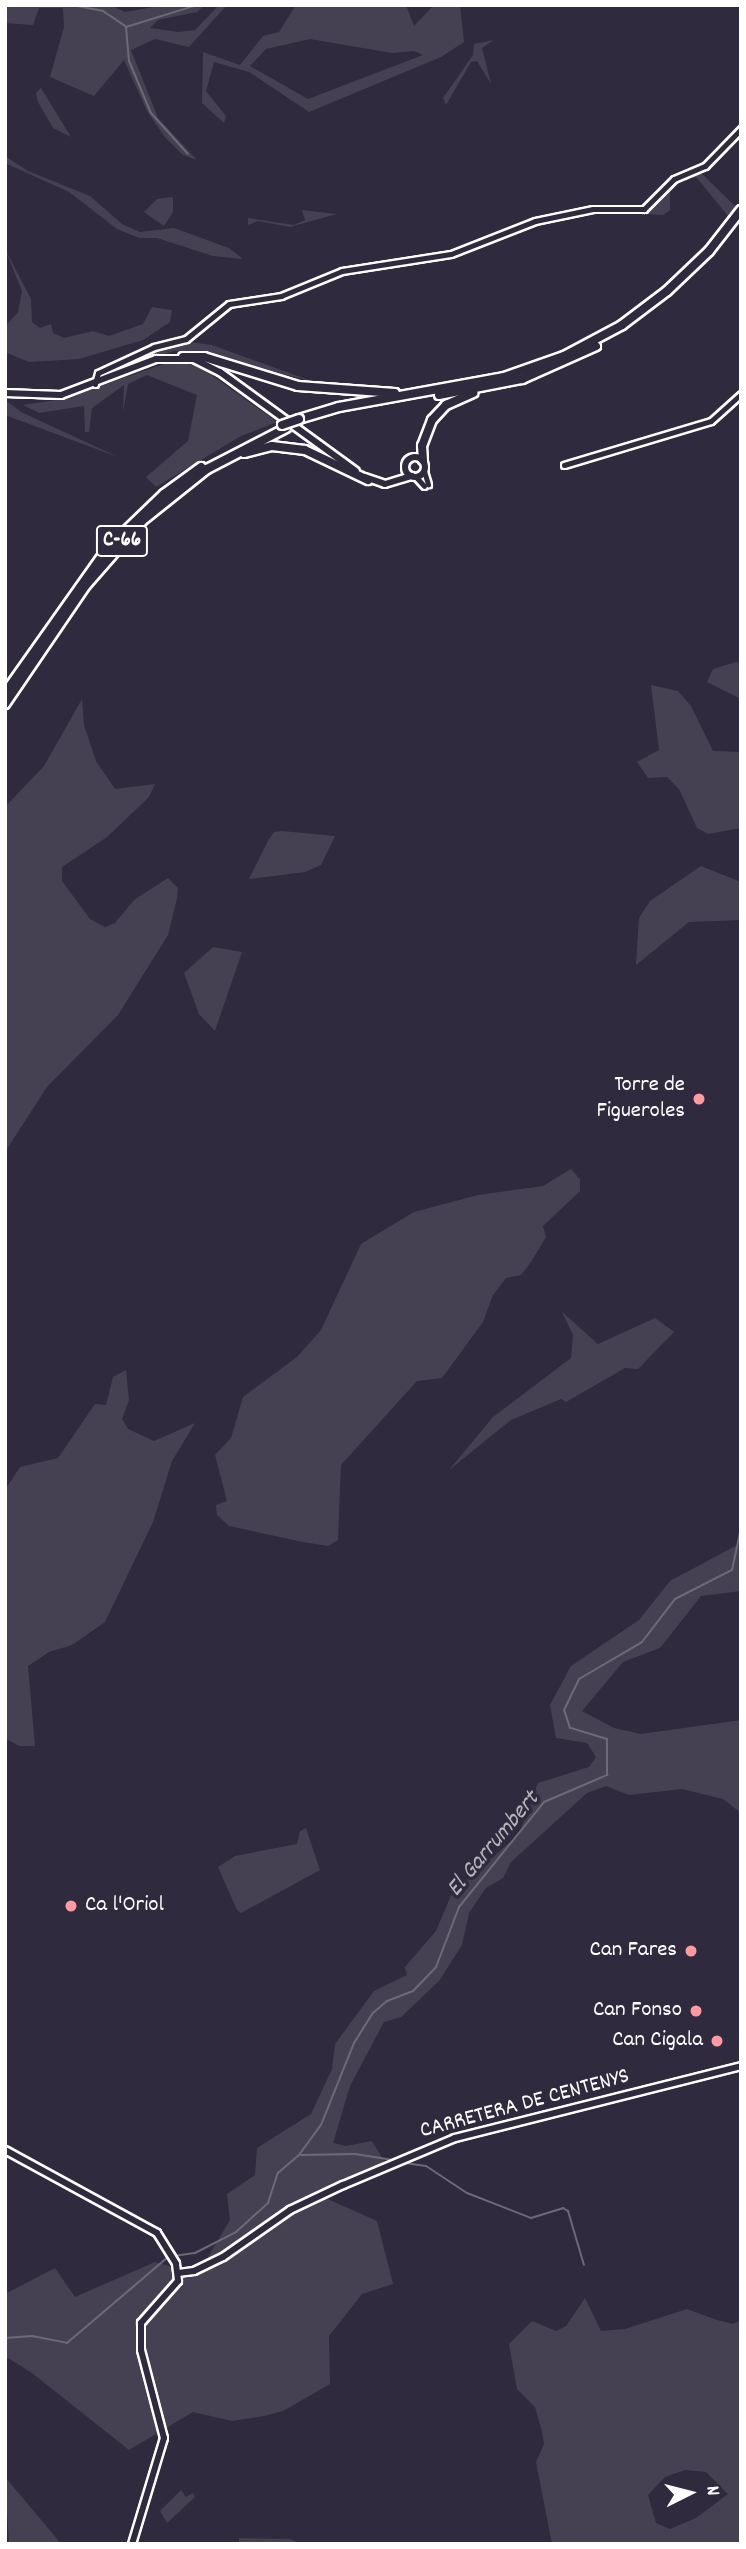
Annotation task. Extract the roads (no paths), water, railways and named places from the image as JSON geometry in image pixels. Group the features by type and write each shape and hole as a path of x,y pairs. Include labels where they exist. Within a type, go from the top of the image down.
{"highway":[{"name":"C-66","path":"5,692 83,579 132,522 192,473 301,421 419,393 504,377 591,344 681,279 741,210"},
{"name":"C-66","path":"301,421 495,385 552,368 625,329 684,282 741,218"},
{"path":"183,357 204,357 298,386 419,393"},
{"path":"423,460 422,446 439,412 453,401 495,385"},
{"name":"C-66","path":"5,704 73,603 124,539 218,463 284,427"},
{"path":"218,463 265,447 289,447 316,452 369,480"}],"street":[{"path":"95,385 99,373 154,347 186,339 229,304 281,296 342,271 451,254 535,221 593,209 635,211 651,205 687,170 705,166 741,129"},
{"path":"5,394 50,396 95,385 147,362 183,357 220,372 369,480 385,484 414,477 424,471"},
{"path":"564,465 711,421 741,394"},
{"path":"397,480 411,457 423,460 426,485 405,468"},
{"name":"CARRETERA DE CENTENYS","path":"178,2273 194,2271 223,2257 301,2205 455,2138 741,2066"},
{"path":"5,2150 130,2216 164,2242 176,2264 178,2273 172,2289 141,2323 141,2350 164,2438 132,2544"}],"waterway":[{"path":"72,5 103,11 125,26"},
{"path":"126,27 197,5"},
{"path":"126,27 129,61 151,113 188,154"},
{"name":"El Garrumbert","path":"173,2256 195,2253 236,2232 268,2203 278,2173 299,2155 321,2125 354,2043 373,2013 387,2001 413,1991 436,1967 459,1907 544,1802 607,1775 607,1739 570,1728 564,1710 579,1679 642,1642 675,1599 732,1570 741,1528"},
{"path":"301,2155 355,2154 392,2160"},
{"path":"405,2163 426,2166 467,2193 531,2218 563,2208 568,2211 584,2265"},
{"name":"El Garrumbert","path":"5,2338 32,2336 67,2343 167,2258"}],"place":[{"name":"Torre de Figueroles","path":"699,1099"},
{"name":"Ca l'Oriol","path":"71,1906"},
{"name":"Can Fares","path":"691,1951"},
{"name":"Can Fonso","path":"696,2011"},
{"name":"Can Cigala","path":"717,2041"}]}
